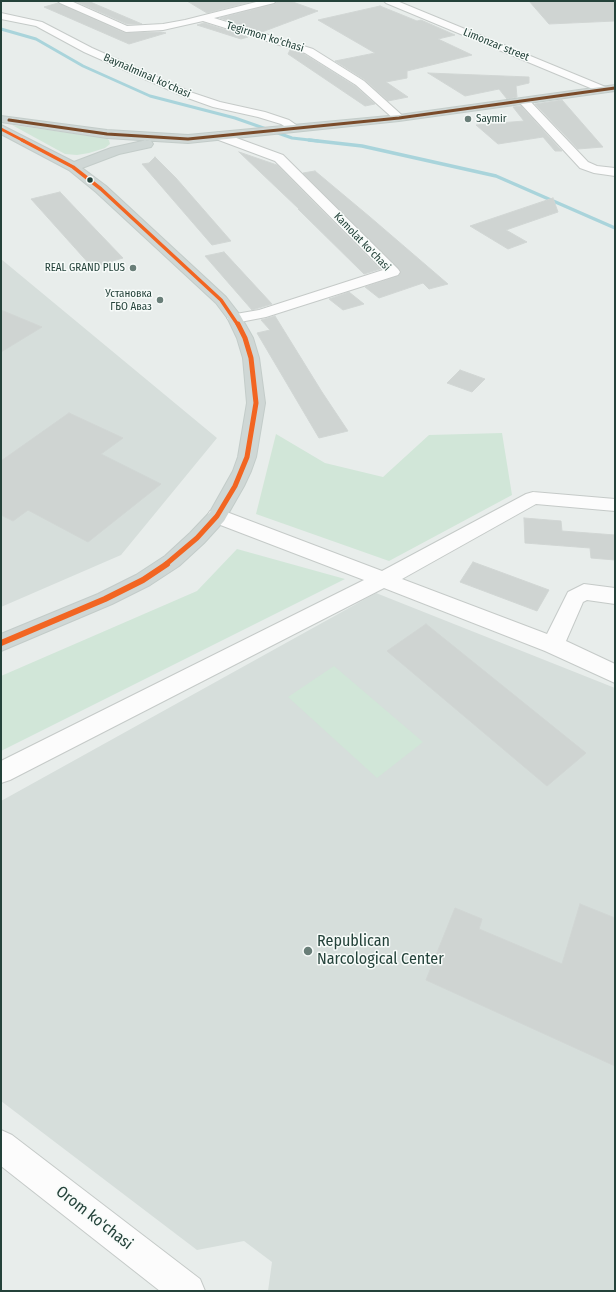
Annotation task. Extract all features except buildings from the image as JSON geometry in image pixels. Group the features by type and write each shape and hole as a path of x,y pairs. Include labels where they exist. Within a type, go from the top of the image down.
{"main road":[{"path":"73,167 115,151 132,147 188,139 399,118 609,89"},
{"path":"1,119 107,134 188,139"},
{"path":"1,129 73,167 101,189 221,300 235,318 245,338 252,358 256,403 247,457 235,486 217,516 185,549 167,564 143,580 104,599 1,642"}],"street":[{"path":"63,1 126,29 163,27 206,19 271,1"},
{"name":"Limonzar street","path":"388,1 609,89"},
{"name":"Tegirmon ko'chasi","path":"221,4 232,11"},
{"name":"Baynalminal ko'chasi","path":"1,16 39,24 88,50 189,95 217,105 261,114 285,122 296,129"},
{"name":"Tegirmon ko'chasi","path":"206,19 309,51 360,83 399,118"},
{"path":"524,101 584,165 594,169 615,172"},
{"name":"Kamolat ko'chasi","path":"220,136 279,158 393,272 261,314 235,318"},
{"path":"1,773 383,580 533,498 615,505"},
{"path":"217,516 553,645 615,674"},
{"path":"553,645 575,596 584,592 615,596"},
{"name":"Orom ko'chasi","path":"1,1146 188,1291"}],"shaded area":[{"path":"1,259 217,438 121,555 1,607"},
{"name":"Republican Narcological Center","path":"376,593 615,688 615,1291 268,1291 272,1262 244,1241 197,1250 1,1101 1,801"}],"green space":[{"path":"12,125 106,138 109,140 110,144 105,148 89,153 77,155 65,154"},
{"path":"502,433 512,495 389,561 256,514 276,434 325,463 383,477 429,435"},
{"path":"237,549 345,579 1,751 1,676 197,591"},
{"path":"334,666 423,742 377,778 288,697"}],"waterway":[{"path":"1,29 36,39 83,66 150,96 235,118 292,138 318,141"},
{"path":"309,140 362,146 496,176 615,228"}],"transit line":[{"path":"9,120 107,134 188,139 399,118 615,88"},
{"path":"1,129 73,167 101,189 221,300 235,318 245,338 251,358 256,403 247,457 242,471 217,516 197,538 172,561 143,580 105,599 1,643"}],"place":[{"name":"Saymir","path":"468,119"},
{"name":"REAL GRAND PLUS","path":"133,268"},
{"name":"Установка ГБО Аваз","path":"160,300"},
{"name":"Republican Narcological Center","path":"308,951"}]}
